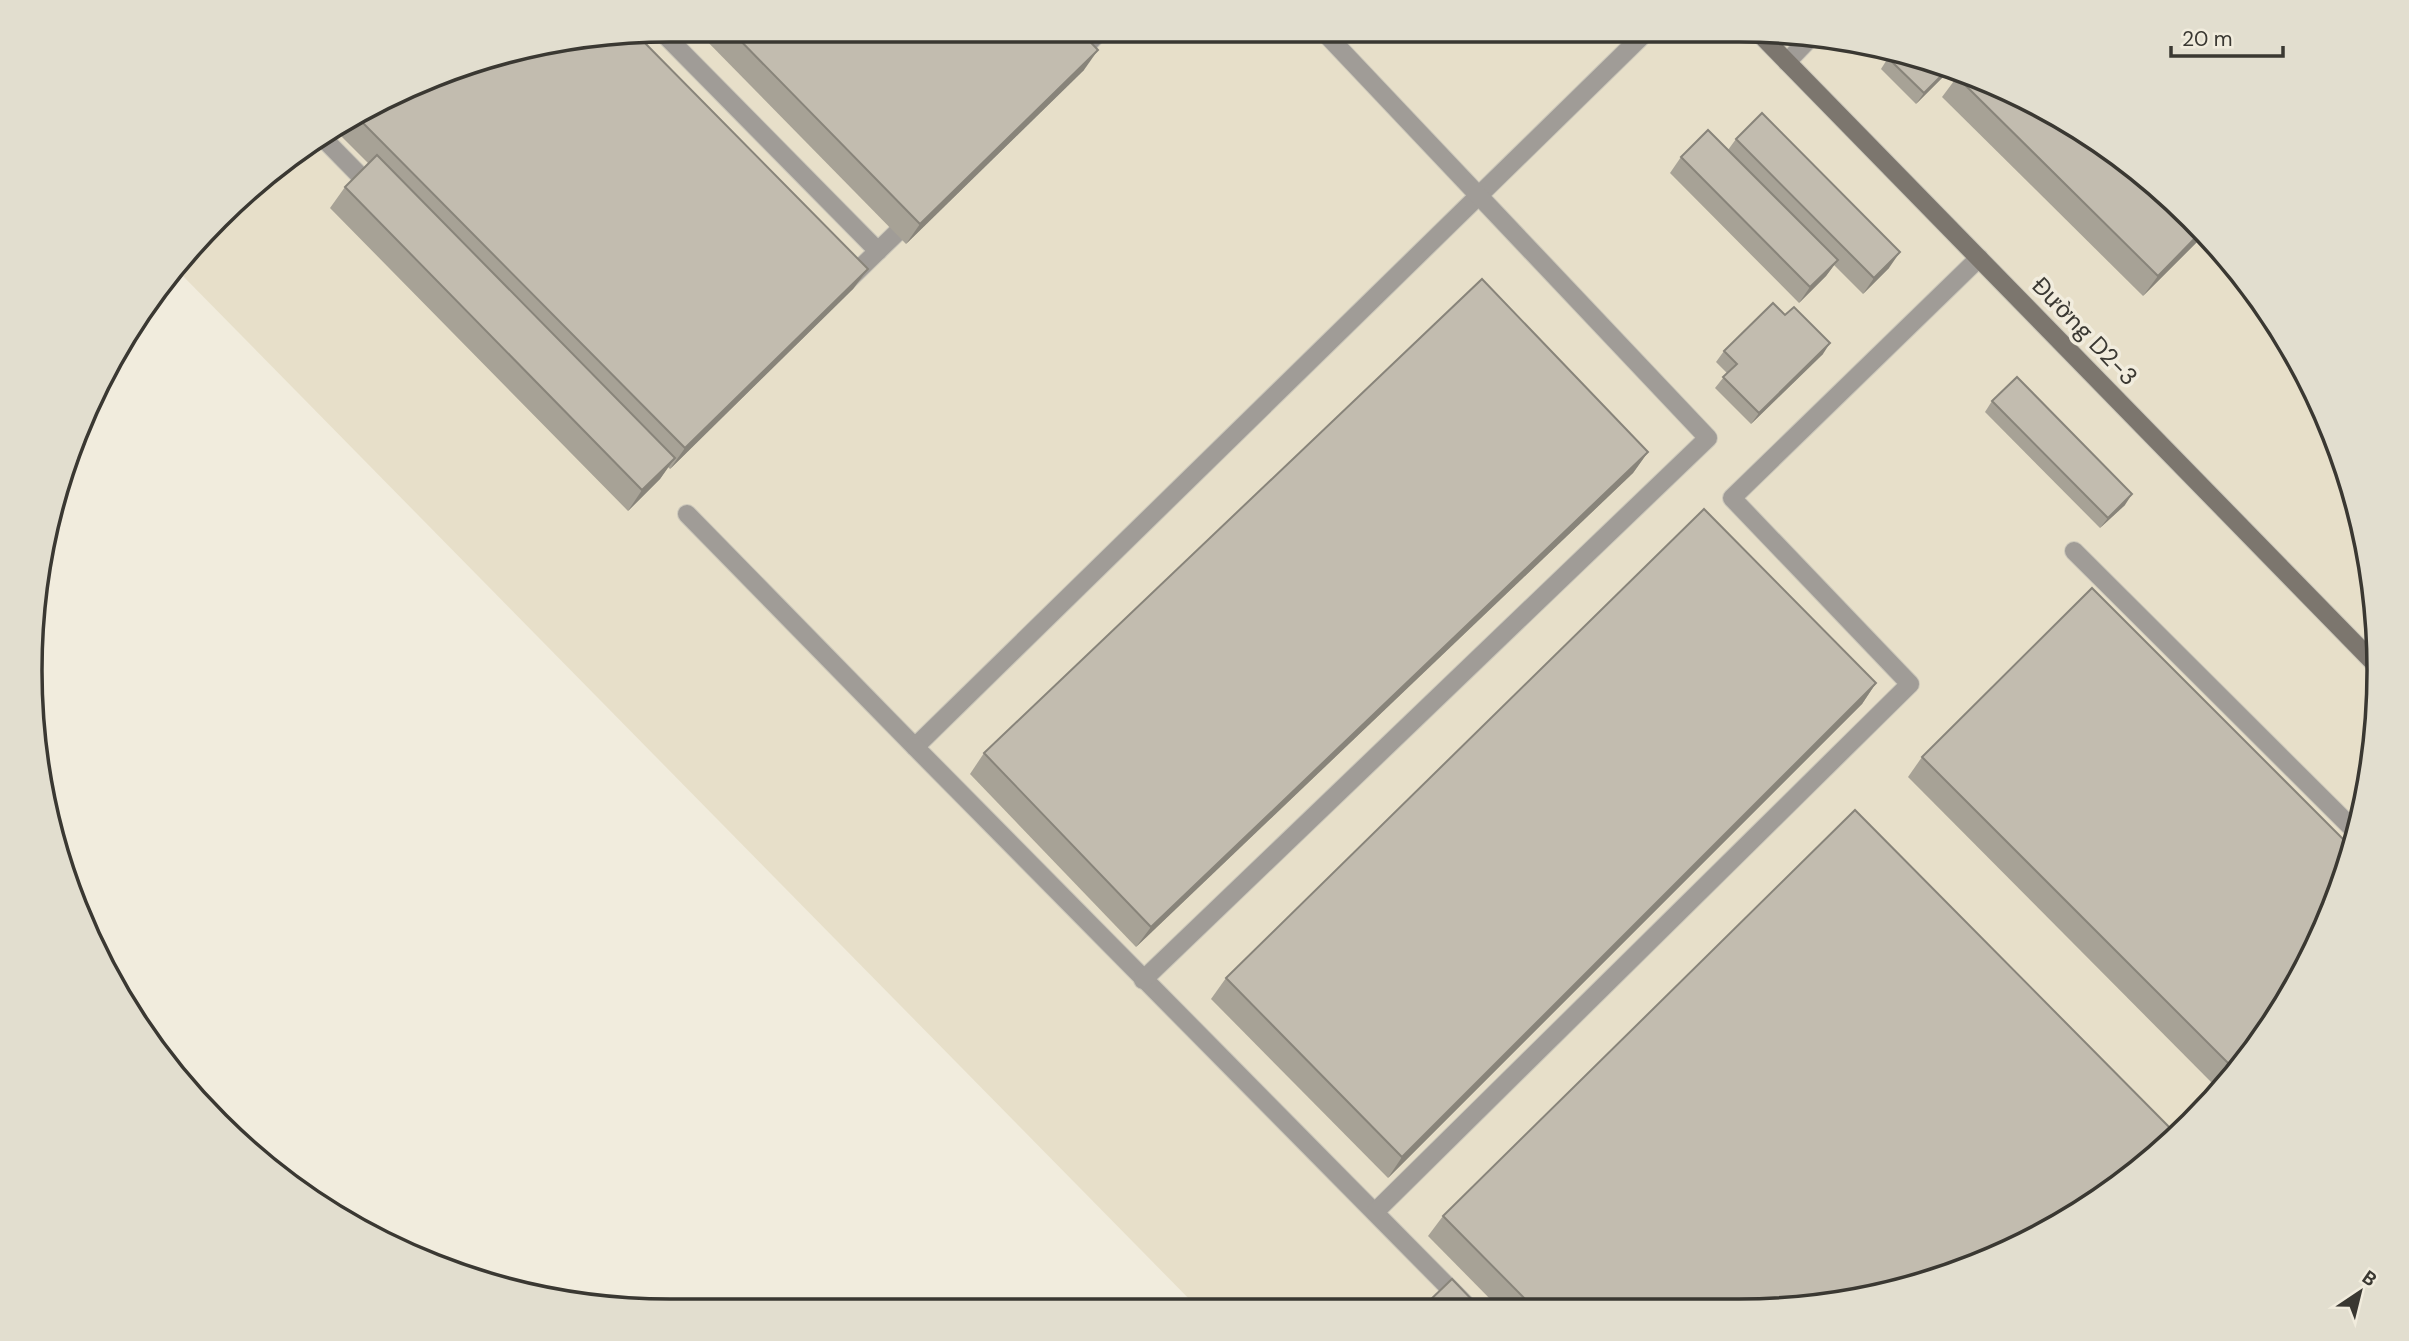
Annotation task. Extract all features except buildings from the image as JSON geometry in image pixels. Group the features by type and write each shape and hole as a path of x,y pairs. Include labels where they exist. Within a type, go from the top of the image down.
{"main road":[{"name":"Đường D2-3","path":"1768,43 2367,655"}],"lane":[{"path":"672,42 878,251"},
{"path":"1062,69 1089,42"},
{"path":"1143,980 1708,438 1333,42"},
{"path":"915,747 1636,42"},
{"path":"1787,62 1803,45"},
{"path":"328,143 382,198"},
{"path":"839,290 926,203"},
{"path":"1375,1212 1910,684 1732,498 1979,258"},
{"path":"687,514 1143,980 1460,1299"},
{"path":"2074,551 2348,824"}],"shaded area":[{"path":"1739,42 1821,47 1901,63 1979,90 2053,126 2088,148 2153,198 2211,256 2237,288 2283,356 2302,393 2334,468 2346,508 2362,588 2366,629 2366,712 2362,753 2346,833 2334,873 2283,985 2261,1020 2211,1085 2153,1143 2088,1193 2053,1215 2027,1228 1889,1281 1861,1287 1821,1294 1739,1299 1189,1299 182,275 198,256 256,198 288,172 356,126 393,107 468,75 508,63 588,47 629,43"}]}
